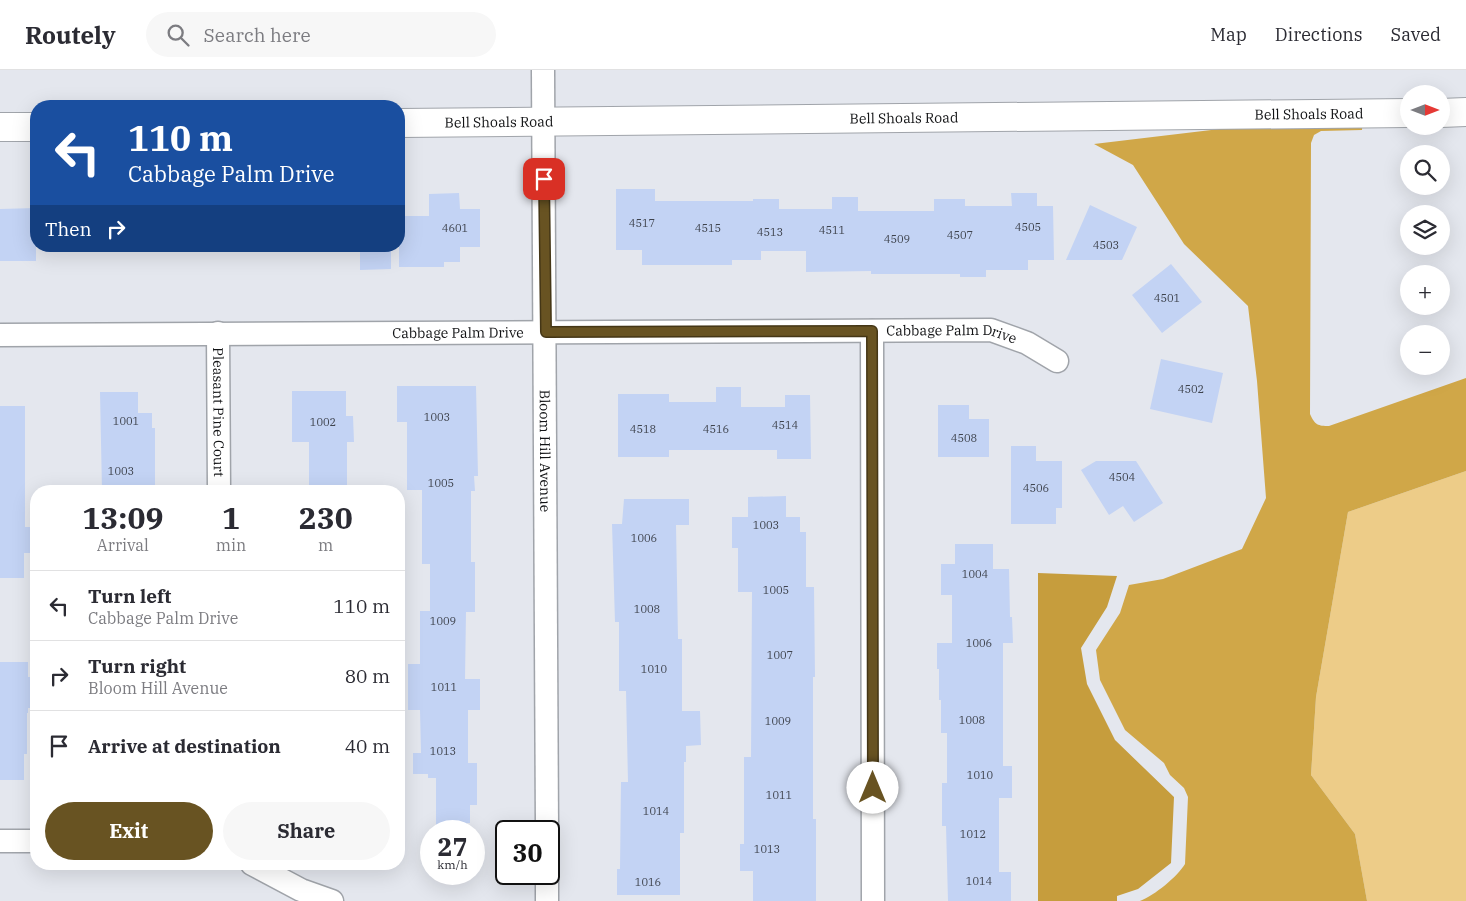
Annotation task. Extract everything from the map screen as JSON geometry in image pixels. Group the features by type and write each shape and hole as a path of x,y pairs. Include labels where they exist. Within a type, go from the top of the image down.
{"main road":[{"path":"1450,113 1466,112"},
{"name":"Bell Shoals Road","path":"405,123 1400,113"},
{"path":"0,127 30,127"}],"street":[{"name":"Bloom Hill Avenue","path":"543,70 546,332 547,820"},
{"name":"Cabbage Palm Drive","path":"0,335 991,330 1027,343 1057,361"},
{"path":"872,331 873,901"},
{"name":"Pleasant Pine Court","path":"218,333 219,485"},
{"path":"0,841 30,841"},
{"path":"263,870 301,890 332,901"},
{"path":"547,885 547,901"}],"shaded area":[{"path":"1363,112 1362,130 1321,131 1314,135 1311,143 1310,414 1317,424 1329,426 1466,378 1466,471 1348,512 1316,697 1311,775 1355,834 1367,901 1140,901 1165,885 1185,864 1188,797 1184,788 1170,775 1164,763 1125,730 1100,680 1096,650 1120,613 1129,585 1163,579 1242,549 1266,498 1257,381 1248,306 1184,244 1133,165 1094,144"},
{"path":"1466,471 1466,901 1367,901 1355,834 1311,775 1316,697 1348,512"},
{"path":"1038,573 1117,576 1107,607 1081,648 1087,684 1115,740 1174,797 1171,863 1138,889 1117,896 1117,901 1038,901"}],"building":[{"path":"616,189 655,189 655,201 753,201 753,199 779,199 779,209 832,209 832,197 858,197 858,211 934,211 934,199 965,199 965,206 1012,206 1011,193 1037,193 1037,206 1053,206 1054,260 1028,260 1028,270 986,270 986,277 960,277 960,274 871,274 871,271 806,272 806,251 761,251 761,260 732,260 732,265 642,265 642,250 616,250"},
{"path":"459,193 460,209 480,209 480,247 460,247 460,262 444,262 444,267 399,267 399,252 405,252 405,216 429,216 429,194"},
{"path":"1090,205 1137,227 1122,260 1066,260"},
{"path":"30,208 30,252 36,252 36,261 0,261 0,209"},
{"path":"360,252 391,252 391,269 360,270"},
{"path":"1171,264 1202,302 1162,333 1132,295"},
{"path":"1161,359 1223,373 1212,423 1150,409"},
{"path":"397,386 476,386 478,476 474,476 475,491 471,491 471,562 475,562 475,612 466,612 465,679 480,679 480,710 468,710 468,763 477,763 477,805 470,805 470,820 436,820 436,778 428,778 428,774 413,774 413,753 421,753 420,710 408,710 408,664 420,664 420,611 430,611 430,564 422,564 422,490 407,490 407,422 397,422"},
{"path":"716,387 741,387 741,407 785,407 785,395 810,395 811,459 777,459 777,450 669,450 669,457 618,457 618,394 669,394 669,402 716,402"},
{"path":"292,391 346,391 346,416 353,416 354,442 347,442 347,485 309,485 309,442 292,442"},
{"path":"100,392 138,392 138,413 152,413 152,428 155,428 155,485 102,485"},
{"path":"938,405 969,405 969,419 989,419 989,457 938,457"},
{"path":"0,406 25,406 25,527 30,527 30,553 24,553 24,578 0,578"},
{"path":"1011,446 1036,446 1036,461 1062,461 1062,508 1056,508 1056,524 1011,524"},
{"path":"1096,461 1136,461 1163,503 1134,522 1123,506 1109,515 1081,470"},
{"path":"786,496 786,517 800,517 800,532 806,532 806,587 814,587 813,819 816,819 816,901 753,901 753,871 740,871 740,844 744,844 744,757 751,757 752,592 738,592 738,548 732,548 732,517 748,517 748,497"},
{"path":"624,499 689,499 689,525 676,525 678,639 682,639 682,711 700,711 701,745 686,746 686,762 684,762 684,833 680,833 680,895 617,895 617,869 620,869 621,782 628,782 626,691 619,691 619,622 615,622 612,524 622,524"},
{"path":"955,544 993,544 993,569 1009,569 1010,617 1012,617 1013,643 1003,643 1003,766 1012,766 1012,798 999,798 999,872 1011,872 1011,901 948,901 946,826 942,826 942,783 947,783 947,733 941,733 937,643 952,643 952,595 941,595 941,564 955,564"},
{"path":"0,662 28,662 30,708 28,708 27,713 27,754 24,754 24,780 0,780"}],"route":[{"path":"544,179 546,332 872,331 873,788"}]}
